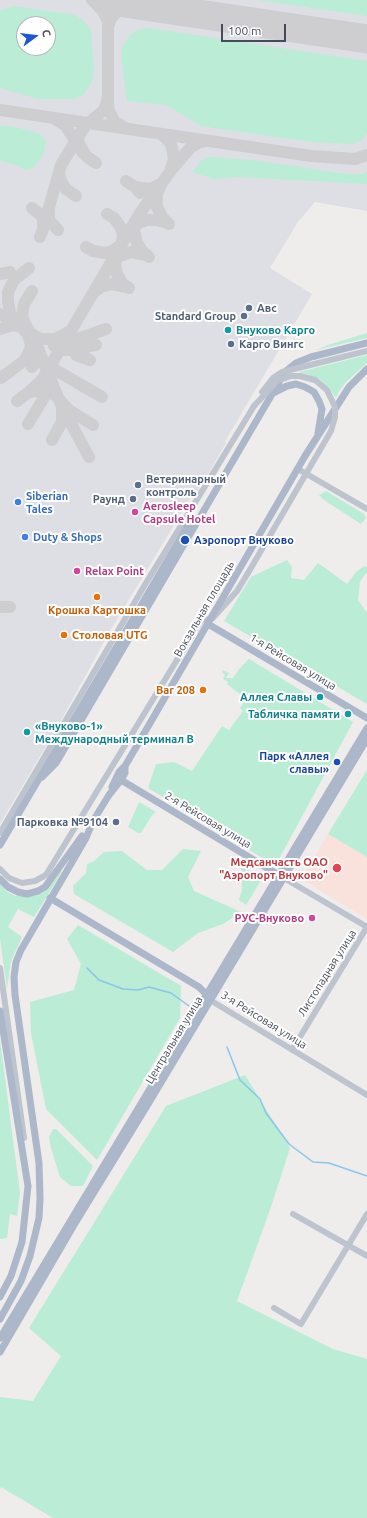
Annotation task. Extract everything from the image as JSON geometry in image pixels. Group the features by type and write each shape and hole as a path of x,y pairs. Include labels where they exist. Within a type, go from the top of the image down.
{"main road":[{"path":"42,777 56,764 285,372 296,363 311,357 367,343"},
{"name":"Вокзальная площадь","path":"109,795 119,772 126,766 316,438 349,388 367,369"},
{"path":"265,405 274,392 287,386 296,384 311,390 318,398 322,409 316,438"},
{"path":"0,845 42,777 212,486 224,476"},
{"path":"149,593 150,602"},
{"name":"1-я Рейсовая улица","path":"209,622 367,718"},
{"path":"96,683 97,693"},
{"name":"Центральная улица","path":"0,1352 367,728"},
{"name":"Центральная улица","path":"281,876 367,739"},
{"name":"Вокзальная площадь","path":"0,1319 21,1281 30,1256 38,1224 40,1199 39,1163 18,1018 14,972 19,954 93,821 125,773 126,766"},
{"name":"2-я Рейсовая улица","path":"121,780 281,876"},
{"path":"0,879 11,889 23,893 31,893 41,889 93,821"},
{"name":"3-я Рейсовая улица","path":"50,898 199,987 209,997"},
{"name":"Центральная улица","path":"0,1338 209,997"},
{"path":"0,1011 28,1186 25,1223 18,1257 0,1297"}],"street":[{"path":"0,833 143,588 266,386 279,374 367,351"},
{"path":"0,869 9,878 22,883 32,882 46,875 160,686 202,620 209,622 237,592 331,431 335,413 333,401 324,387 315,380 300,376 291,376 277,381 254,406"},
{"path":"298,469 367,510"},
{"path":"0,838 4,826"},
{"name":"2-я Рейсовая улица","path":"281,876 367,927"},
{"name":"Листопадная улица","path":"292,1050 367,927"},
{"path":"0,968 20,1110 28,1186"},
{"name":"3-я Рейсовая улица","path":"209,997 292,1050 367,1095"},
{"path":"292,1214 367,1256"},
{"path":"274,1308 301,1324 367,1214"}],"shaded area":[{"name":"Аэропорт Внуково","path":"0,0 367,0 367,211 315,202 298,222 270,268 312,294 227,438 226,443 197,493 194,492 110,631 59,724 0,824"},
{"name":"Медсанчасть ОАО \"Аэропорт Внуково\"","path":"328,834 367,857 367,919 301,879"}],"green space":[{"path":"257,0 367,0 367,16"},
{"path":"14,6 75,15 84,21 91,31 94,71 92,82 84,94 74,99 38,99 0,88 0,11"},
{"path":"149,28 367,61 367,134 363,139 353,144 311,142 201,126 166,105 127,101 121,57 123,46 129,36 138,30"},
{"path":"0,126 10,126 31,131 40,134 43,137 46,142 43,155 33,168 26,170 16,165 0,161"},
{"path":"209,157 253,160 346,174 362,174 367,172 367,184 238,177 214,179 192,172 202,160"},
{"path":"367,333 367,338 316,350 328,345"},
{"path":"367,355 367,363 346,382 336,398 329,388 319,379 299,372"},
{"path":"326,491 364,514 366,518 361,524 324,500 319,495"},
{"path":"287,560 292,567 291,578 304,580 318,563 347,584 356,572 364,566 367,567 367,574 366,573 360,582 358,600 367,613 367,704 224,621 251,577"},
{"path":"249,659 353,722 279,859 269,862 148,788 156,764 174,762 192,771 222,726 229,730 243,711 240,708 246,699 227,684 228,682 223,679 225,675 222,672 223,670 229,673 226,678 233,678 239,669"},
{"path":"367,770 367,857 328,834"},
{"path":"139,802 156,812 153,814 141,833 138,833 128,827"},
{"path":"183,849 201,851 188,877 194,891 241,912 223,924 198,933 173,952 74,894 73,886 86,873 87,864 94,861 104,852 122,851 147,870 162,870"},
{"path":"241,868 249,869 251,878 263,877 246,905 239,900 242,890"},
{"path":"60,872 62,872 34,917 18,909 8,927 22,937 11,961 7,989 0,938 0,884 6,891 15,896 35,896 44,892"},
{"path":"78,925 181,986 180,1018 97,1160 46,1109 31,1033 30,1002 74,990 81,964 67,939"},
{"path":"0,1040 20,1193 17,1216 10,1214 7,1238 0,1239"},
{"path":"245,1075 290,1148 271,1207 237,1301 333,1349 367,1359 367,1518 53,1518 1,1487 0,1489 0,1397 33,1401 61,1356 29,1328 166,1106"},
{"path":"53,1129 56,1129 93,1166 83,1186 71,1186 60,1177 49,1137"}],"waterway":[{"path":"87,968 99,980 123,989 138,990 149,987 171,993 189,1006"},
{"path":"227,1047 240,1080 260,1099 266,1113 289,1144 313,1162 329,1163 367,1176"}],"taxiway":[{"path":"92,0 101,7 107,19"},
{"path":"108,0 108,108 114,121 125,128"},
{"path":"108,27 111,18 118,11 134,5"},
{"path":"43,229 61,165 85,126 104,110 108,98"},
{"path":"0,110 311,156 355,159 367,155"},
{"path":"55,119 65,125 83,153"},
{"path":"29,392 42,380 140,213 170,172 174,159 172,148 170,142 161,134"},
{"path":"172,169 190,148 198,143 206,141"},
{"path":"80,145 86,156 96,163"},
{"path":"59,173 61,181 66,189 76,196"},
{"path":"126,181 135,187 140,193"},
{"path":"135,187 150,189 161,184 157,194 157,207 162,217 169,224"},
{"path":"32,208 43,217 43,229 40,237"},
{"path":"49,211 49,220 58,230"},
{"path":"86,247 93,251 105,253 112,251 121,245 123,236 121,228 114,218 107,214"},
{"path":"131,229 139,223 147,220 157,220 167,223"},
{"path":"136,222 134,230 137,243 143,252 149,257"},
{"path":"113,261 119,256 131,252 147,255"},
{"path":"117,254 115,265 117,274 123,284 129,288"},
{"path":"17,324 10,313 8,292 14,280 29,268"},
{"path":"0,274 10,272"},
{"path":"93,293 101,287 111,284 127,287"},
{"path":"29,331 22,315 24,304 32,291"},
{"path":"0,314 40,339 56,339 70,331"},
{"path":"0,329 13,325 21,327 27,333 31,344 25,360 1,378"},
{"path":"62,349 75,340 106,329"},
{"path":"32,334 62,407 89,457"},
{"path":"70,345 76,355 90,360"},
{"path":"54,346 61,350 72,350 96,345"},
{"path":"32,367 38,359 39,350"},
{"path":"44,361 52,368 102,397"},
{"path":"28,424 48,391 50,383"},
{"path":"17,401 29,392 45,390 55,395 69,410 93,425"},
{"path":"52,440 62,422 62,408"},
{"path":"0,607 10,607"}],"runway":[{"path":"104,0 367,39"}],"place":[{"name":"Авс","path":"249,308"},
{"name":"Standard Group","path":"244,316"},
{"name":"Внуково Карго","path":"228,330"},
{"name":"Карго Вингс","path":"231,344"},
{"name":"Ветеринарный контроль","path":"138,485"},
{"name":"Раунд","path":"133,499"},
{"name":"Siberian Tales","path":"18,502"},
{"name":"Aerosleep Capsule Hotel","path":"135,512"},
{"name":"Duty & Shops","path":"25,537"},
{"name":"Аэропорт Внуково","path":"185,540"},
{"name":"Relax Point","path":"77,571"},
{"name":"Крошка Картошка","path":"97,597"},
{"name":"Столовая UTG","path":"64,635"},
{"name":"Bar 208","path":"203,690"},
{"name":"Аллея Славы","path":"320,697"},
{"name":"Табличка памяти","path":"348,714"},
{"name":"«Внуково-1» Международный терминал B","path":"27,732"},
{"name":"Парк «Аллея славы»","path":"337,762"},
{"name":"Парковка №9104","path":"116,822"},
{"name":"Медсанчасть ОАО \"Аэропорт Внуково\"","path":"337,868"},
{"name":"РУС-Внуково","path":"312,918"}]}
